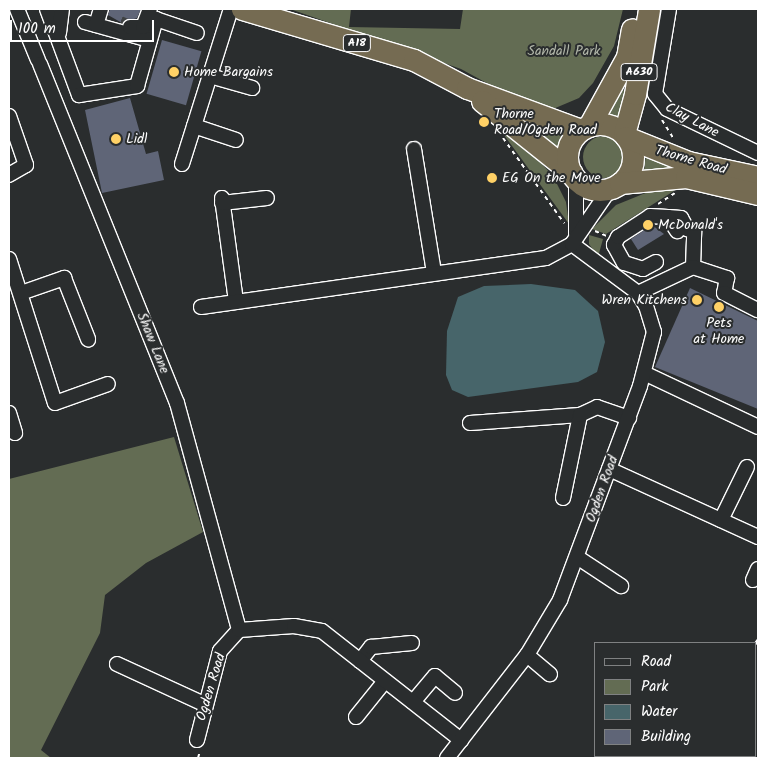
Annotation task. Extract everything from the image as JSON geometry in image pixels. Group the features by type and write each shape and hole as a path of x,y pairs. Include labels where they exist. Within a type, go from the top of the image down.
{"highway":[{"name":"A18","path":"242,9 414,60 467,88 585,128"},
{"name":"A630","path":"585,128 626,57 636,9"},
{"name":"A630","path":"625,136 649,9"},
{"name":"A18","path":"467,88 574,176"},
{"path":"607,125 625,136 633,161 615,186 591,189 574,176 568,150 585,128 607,125"},
{"name":"Thorne Road","path":"625,136 688,162 758,176"},
{"name":"Thorne Road","path":"615,186 686,177 758,194"}],"street":[{"name":"Shaw Lane","path":"17,9 177,403 239,630"},
{"path":"47,9 59,36 79,95 138,86 156,19 197,33"},
{"path":"59,36 62,9"},
{"path":"94,24 101,9"},
{"path":"94,24 107,19 125,25 143,27 150,9"},
{"path":"182,164 232,9"},
{"name":"Clay Lane","path":"669,9 655,94 667,109 758,153"},
{"path":"94,24 149,40"},
{"path":"210,76 252,88"},
{"path":"9,116 12,139 26,165 9,175"},
{"path":"194,126 236,140"},
{"path":"414,149 434,273"},
{"path":"201,307 546,258 565,252 571,236 574,176"},
{"path":"571,236 615,186"},
{"path":"236,302 222,201 267,198"},
{"path":"653,264 643,269 624,263 616,250 618,237 650,216 668,217 686,229 693,267"},
{"path":"571,236 638,293 693,267 727,278 724,293 758,310"},
{"path":"9,259 12,276 21,293 55,403 108,384"},
{"path":"21,293 64,278 88,339"},
{"name":"Ogden Road","path":"448,758 527,655 560,600 577,558 578,533 609,469 644,373 654,332 638,293"},
{"path":"644,373 758,426"},
{"path":"470,423 580,415 597,408 629,418"},
{"path":"9,413 15,433"},
{"path":"563,498 580,415"},
{"path":"721,520 747,467"},
{"path":"609,469 758,537"},
{"path":"577,558 621,586"},
{"path":"239,630 294,626 322,631 461,740"},
{"name":"Ogden Road","path":"197,740 204,704 220,651 239,630"},
{"path":"360,661 371,647 412,643"},
{"path":"527,655 550,674"},
{"path":"117,664 204,704"},
{"path":"413,702 435,676 456,693"},
{"path":"356,717 385,681"}],"path":[{"path":"656,111 679,146"},
{"path":"500,135 571,236"}],"green space":[{"name":"Sandall Park","path":"290,9 351,9 349,27 460,29 463,9 623,9 614,46 593,83 579,98 553,109 505,93 461,69"},
{"path":"618,89 630,92 623,120 604,114"},
{"path":"511,114 568,133 561,158"},
{"path":"501,131 529,150 553,176 566,202 569,224"},
{"path":"608,136 616,139 622,145 625,157 622,169 616,175 600,178 592,175 586,169 583,153 586,145 592,139"},
{"path":"646,154 672,162 672,169 644,171"},
{"path":"675,181 677,189 606,234 592,229 616,205"},
{"path":"589,235 603,239 598,257 589,244"},
{"path":"174,437 203,532 146,563 105,595 100,633 41,750 51,758 9,758 9,479"}],"water":[{"path":"531,284 575,290 598,311 605,342 597,372 578,382 468,397 452,390 446,375 447,331 458,297 484,286"}],"building":[{"path":"110,9 141,9 137,18 122,23 108,15"},
{"name":"Home Bargains","path":"162,40 201,51 186,105 147,94"},
{"name":"Lidl","path":"130,98 146,154 158,151 164,180 102,193 85,110"},
{"path":"652,225 664,234 638,250 631,239"},
{"path":"690,288 758,321 758,409 655,367"}],"tunnel":[{"path":"120,23 130,27"}],"place":[{"name":"Home Bargains","path":"174,72"},
{"name":"Thorne Road/Ogden Road","path":"484,122"},
{"name":"Lidl","path":"116,139"},
{"name":"EG On the Move","path":"492,178"},
{"name":"McDonald's","path":"648,225"},
{"name":"Wren Kitchens","path":"697,300"},
{"name":"Pets at Home","path":"719,307"}]}
